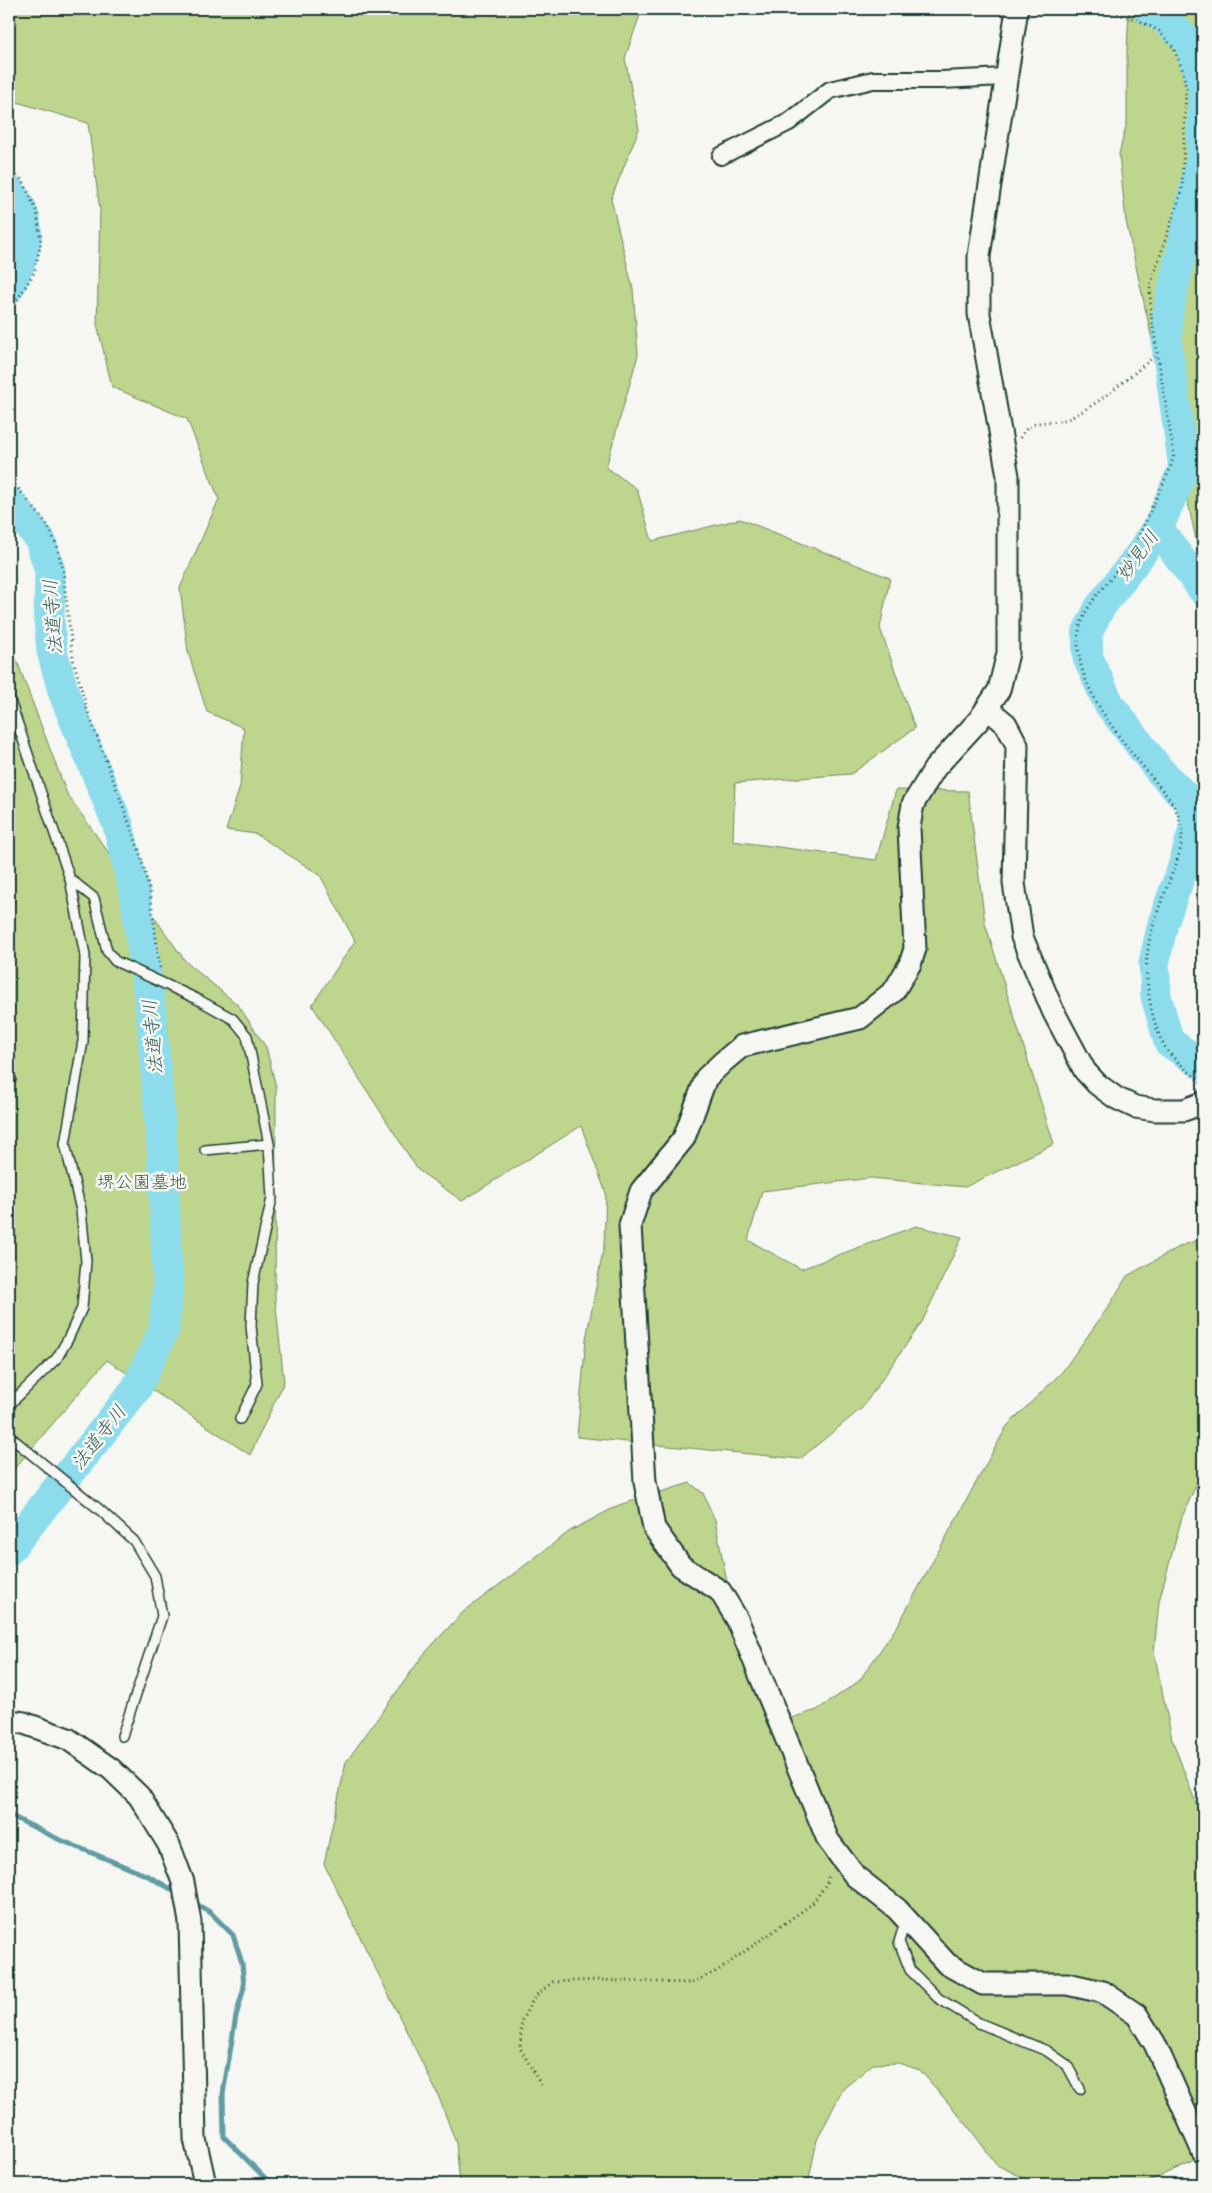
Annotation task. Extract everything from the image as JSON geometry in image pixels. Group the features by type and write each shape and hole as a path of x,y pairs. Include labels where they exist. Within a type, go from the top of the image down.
{"street":[{"path":"1016,9 979,256 979,314 1008,476 1008,653 999,690 979,720 935,768 913,804 909,828 915,949 910,964 894,991 860,1018 742,1046 724,1060 706,1078 684,1138 641,1191 630,1225 645,1482 654,1528 681,1566 720,1591 737,1619 828,1840 855,1876 897,1910 947,1964 983,1984 1067,1984 1103,1992 1137,2014 1155,2044 1203,2152"},
{"path":"721,156 789,122 830,90 873,80 941,80 1006,77"},
{"path":"987,708 1006,724 1017,745 1014,883 1022,937 1053,1011 1085,1071 1096,1084 1116,1098 1135,1107 1155,1110 1184,1110 1203,1103"},
{"path":"9,1720 24,1723 68,1740 111,1769 139,1796 169,1844 183,1882 190,1922 195,2139 205,2184"}],"lane":[{"path":"9,700 70,879 85,955 83,1041 65,1144 82,1218 86,1261 82,1308 57,1358 9,1405"},
{"path":"70,879 94,898 107,951 115,962 161,982 233,1019 247,1036 269,1144 272,1198 253,1282 251,1326 257,1384 240,1419"},
{"path":"205,1150 269,1144"},
{"path":"9,1436 100,1510 134,1541 155,1576 162,1616 122,1736"},
{"path":"906,1919 899,1942 910,1970 938,1998 979,2023 1048,2051 1067,2065 1080,2089"}],"path":[{"path":"1104,9 1140,21 1159,31 1173,47 1183,70 1186,89 1182,190 1150,286 1151,315 1174,455 1170,469 1132,550 1085,614 1079,629 1077,642 1087,684 1098,705 1130,751 1176,809 1181,825 1182,842 1153,925 1147,951 1148,980 1156,1024 1165,1046 1170,1054 1203,1085"},
{"path":"9,169 23,181 37,212 42,243 34,273 9,313"},
{"path":"1020,439 1024,429 1034,424 1069,418 1118,386 1157,354"},
{"path":"9,477 46,523 57,545 63,571 72,659 87,709 139,850 150,892 161,982"},
{"path":"541,2085 520,2048 522,2020 535,1996 553,1982 597,1980 692,1983 717,1971 812,1904 827,1884 835,1850"}],"green space":[{"path":"9,9 642,9 625,58 639,129 611,199 633,289 638,355 606,467 637,489 652,541 740,519 890,578 880,628 915,728 851,774 735,783 733,841 876,860 896,790 968,791 985,923 1054,1144 965,1187 871,1178 762,1191 748,1240 801,1269 916,1226 962,1237 922,1322 862,1408 800,1459 577,1437 586,1339 604,1246 606,1193 581,1126 462,1201 418,1170 312,1005 355,941 320,875 256,834 226,830 240,787 244,728 207,712 188,652 180,588 219,499 187,419 112,387 97,324 100,210 88,123 10,100"},
{"path":"1129,9 1203,9 1203,551 1197,544 1126,221 1119,154 1127,122"},
{"name":"堺公園墓地","path":"9,640 67,794 186,962 238,1005 266,1047 276,1087 275,1298 284,1382 250,1455 107,1360 9,1475"},
{"path":"1203,1238 1203,1469 1182,1517 1159,1601 1154,1652 1172,1739 1198,1809 1203,1832 1203,2149 1191,2162 1142,2184 1036,2184 997,2165 967,2125 920,2070 898,2063 873,2064 843,2089 817,2140 808,2184 460,2184 456,2143 438,2095 324,1864 346,1762 424,1654 462,1613 570,1531 619,1505 690,1483 703,1493 715,1520 731,1603 774,1710 791,1718 817,1710 859,1681 898,1625 1007,1426 1062,1372 1109,1306 1127,1276 1181,1246"}],"waterway":[{"name":"妙見川","path":"1148,9 1161,16 1189,42 1203,89 1202,153 1167,317 1167,346 1184,468 1158,528 1100,607 1087,633 1088,658 1109,704 1159,770 1189,801 1196,822 1183,867 1163,923 1154,963 1156,996 1169,1042 1203,1065"},
{"name":"法道寺川","path":"9,190 24,215 26,227 24,250 9,288"},
{"name":"法道寺川","path":"9,501 40,539 50,571 49,620 52,651 64,694 118,825 135,895 151,1012 162,1147 168,1287 164,1329 136,1389 9,1550"},
{"path":"1158,528 1203,590"},
{"path":"9,1815 58,1839 148,1876 180,1894"},
{"path":"193,1902 211,1913 233,1935 242,1963 244,1987 236,2016 223,2094 224,2137 271,2184"}]}
